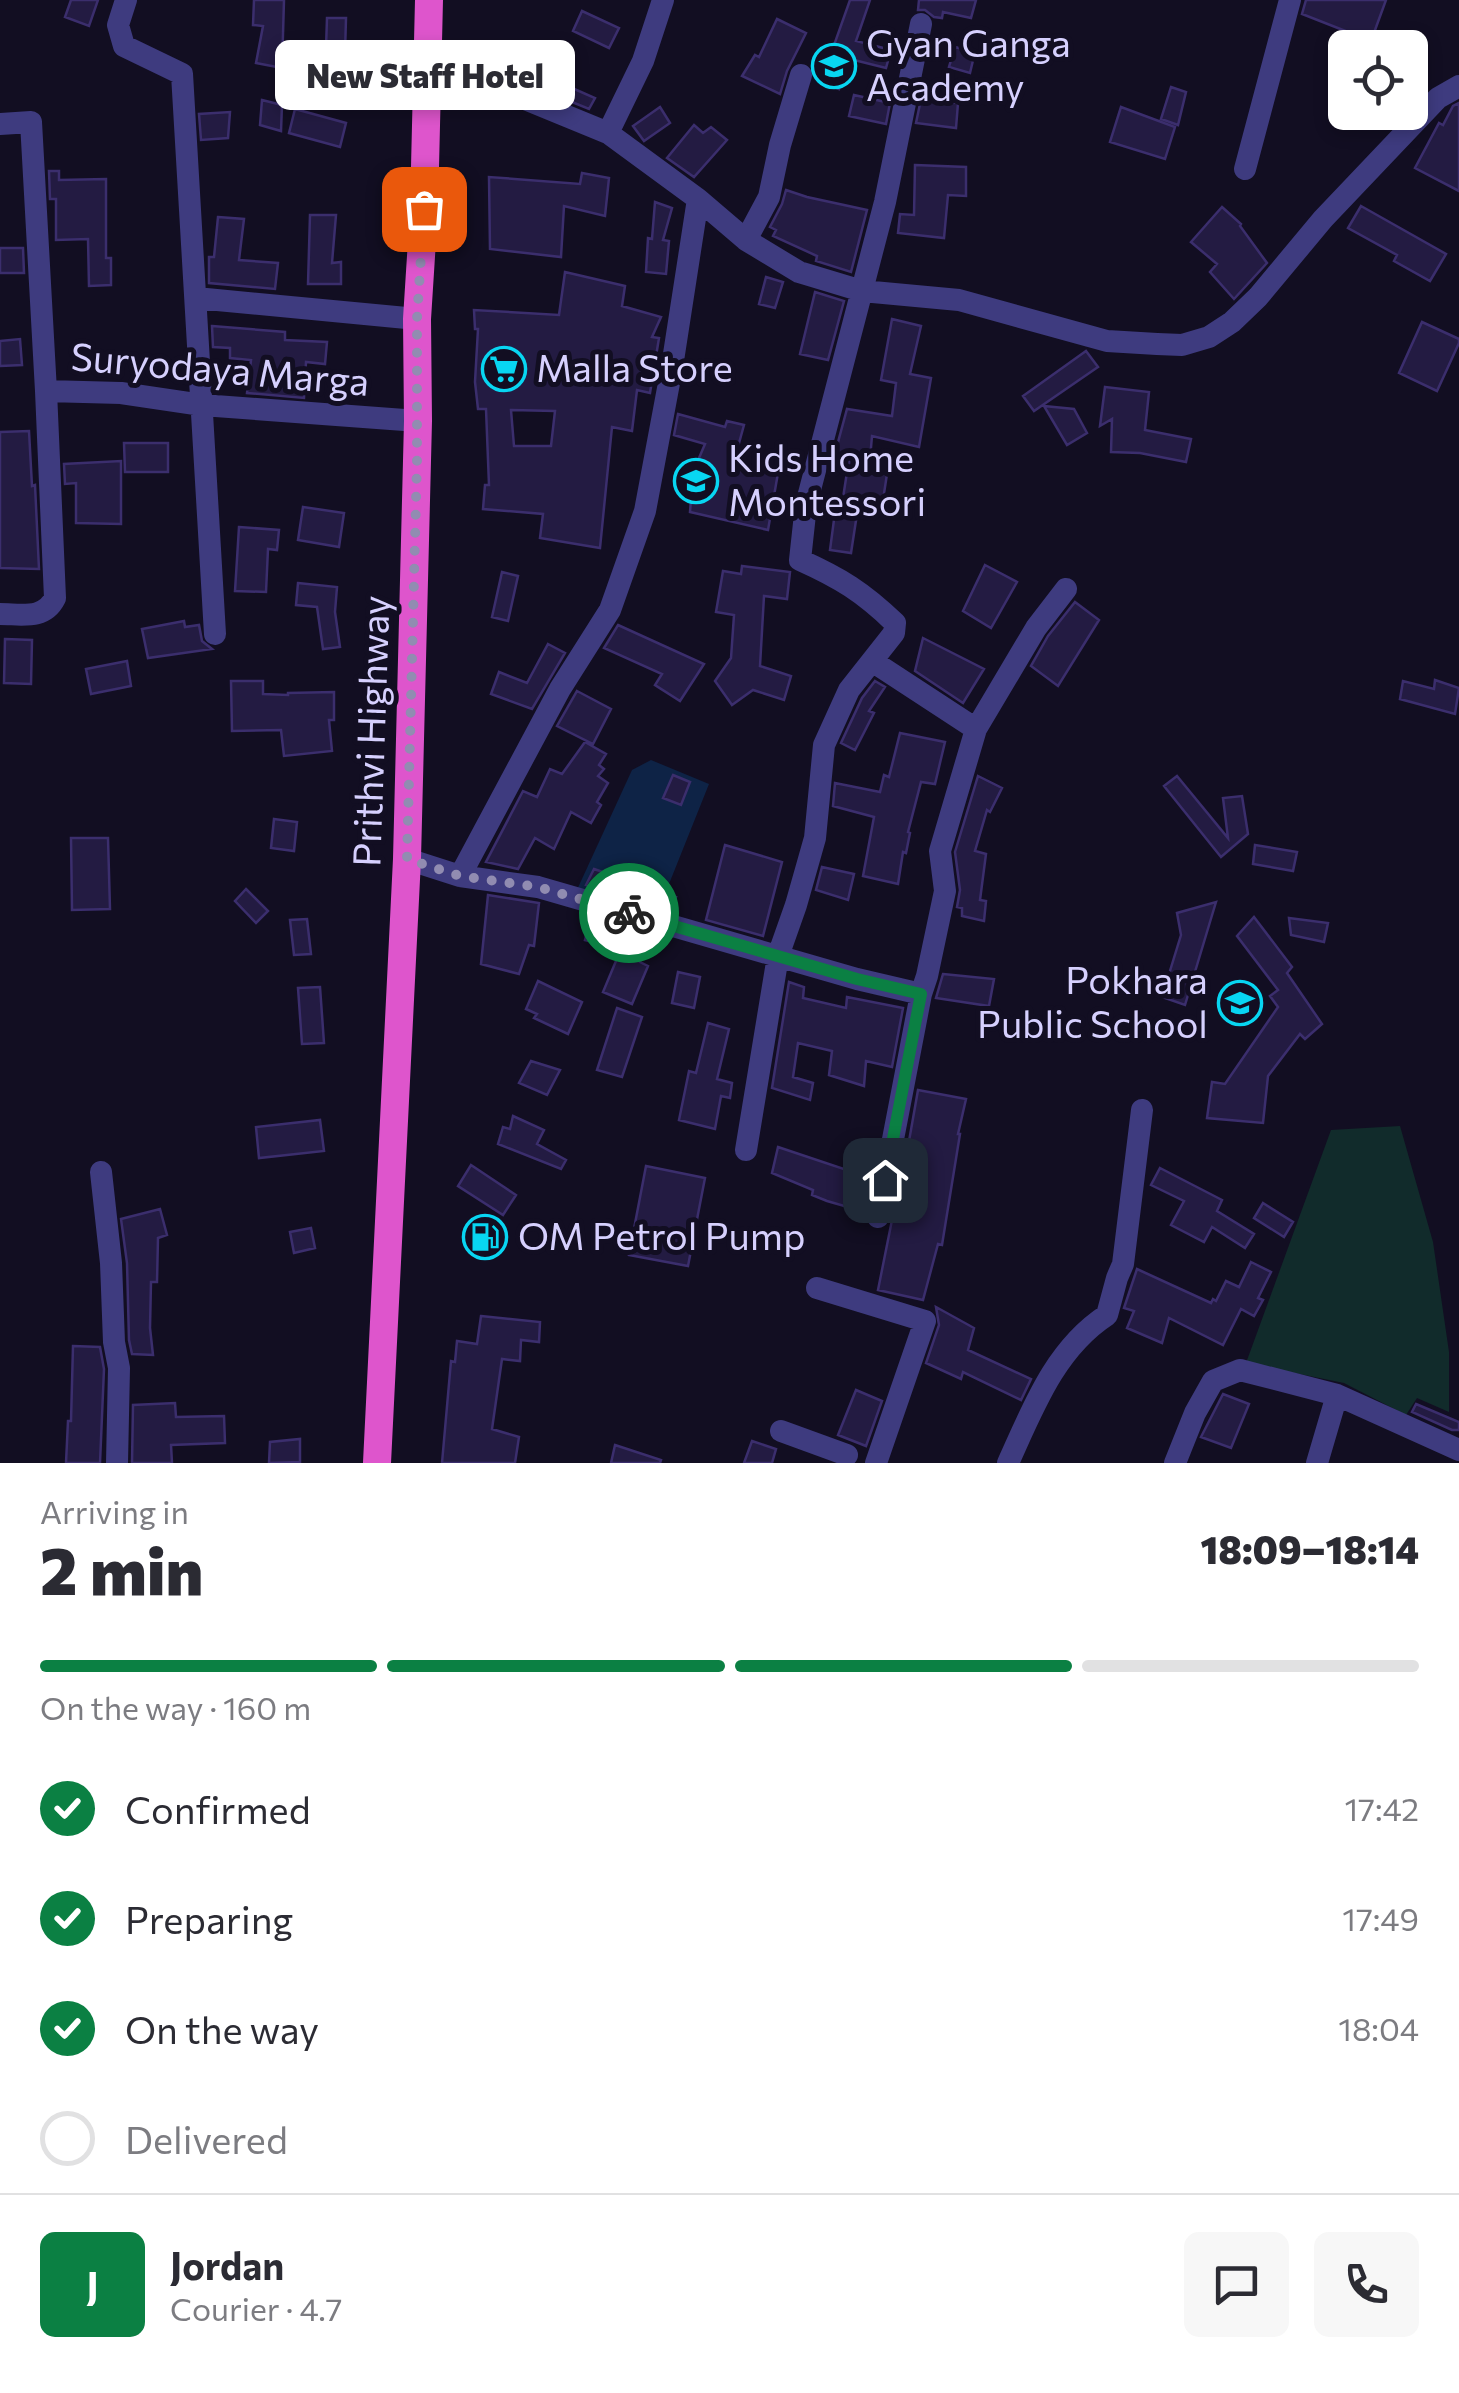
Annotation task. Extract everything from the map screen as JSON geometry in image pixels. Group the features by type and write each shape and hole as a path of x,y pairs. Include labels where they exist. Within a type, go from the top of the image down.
{"highway":[{"name":"Prithvi Highway","path":"376,1463 407,859 417,319 429,0"}],"street":[{"path":"126,0 118,24 124,46 182,74 215,634"},
{"path":"608,133 643,61 663,0"},
{"path":"1245,169 1290,0"},
{"path":"746,1150 778,956 815,838 824,745 849,690 894,633 895,623 874,602 837,576 800,560 806,505 884,202 921,24"},
{"path":"428,46 513,94 608,133 746,240 799,272 862,291 959,300 1107,341 1182,344 1209,337 1232,322 1438,98 1459,86"},
{"path":"746,240 769,197 801,75"},
{"path":"0,124 31,122 46,391"},
{"path":"460,876 560,689 616,594 644,511 672,367 698,199"},
{"path":"196,298 417,319"},
{"name":"Suryodaya Marga","path":"0,614 41,614 50,609 55,598 46,391 121,392 202,405 418,421"},
{"path":"878,1218 944,891 940,851 976,729 1036,628 1066,589"},
{"path":"872,662 976,729"},
{"path":"407,859 460,876 538,887 921,994"},
{"path":"1008,1463 1045,1384 1066,1351 1089,1327 1107,1316 1123,1264 1142,1110"},
{"path":"101,1172 119,1368 117,1463"},
{"path":"782,1431 845,1459 875,1463 925,1321 817,1288"},
{"path":"1174,1463 1213,1381 1240,1370 1337,1396 1459,1450"},
{"path":"1317,1463 1337,1396"}],"green space":[{"path":"1400,1126 1433,1242 1449,1352 1449,1412 1417,1398 1406,1415 1344,1383 1246,1363 1331,1130"}],"water":[{"path":"651,760 709,784 655,919 576,892 632,770"}],"building":[{"path":"71,0 98,0 89,26 65,17"},
{"path":"254,0 284,0 282,68 256,63 263,26 253,25"},
{"path":"850,0 870,0 856,41 891,50 886,68 850,59 839,89 821,82"},
{"path":"919,0 976,0 971,18 943,12 942,18 918,10"},
{"path":"1306,0 1386,0 1375,30 1343,30 1302,14"},
{"path":"582,11 619,28 609,48 573,31"},
{"path":"327,18 346,18 345,53 338,83 304,78 313,45 326,48"},
{"path":"777,19 806,33 780,94 742,76 755,55 759,57"},
{"path":"491,47 515,63 508,74 483,60"},
{"path":"955,47 975,52 970,73 949,67"},
{"path":"1171,87 1186,92 1178,125 1161,119"},
{"path":"572,88 595,98 589,109 567,100"},
{"path":"854,95 890,103 886,124 849,116"},
{"path":"921,99 958,103 956,128 916,123"},
{"path":"262,100 282,105 281,131 260,125"},
{"path":"1459,103 1459,191 1415,168 1439,123 1443,125 1453,106"},
{"path":"660,107 670,123 644,141 633,126"},
{"path":"1121,107 1175,127 1165,159 1110,142"},
{"path":"295,109 346,123 340,147 289,133"},
{"path":"230,112 228,138 201,140 199,114"},
{"path":"694,125 703,133 711,127 727,140 694,177 667,158"},
{"path":"915,165 966,167 966,196 948,195 944,238 898,233 900,214 914,215"},
{"path":"49,171 59,171 59,180 106,179 106,258 111,258 111,285 89,286 88,239 56,240 56,199 50,199"},
{"path":"582,173 609,178 605,216 564,206 561,257 490,249 489,177 580,184"},
{"path":"786,190 867,210 851,272 816,261 817,256 773,236 776,230 770,227"},
{"path":"655,202 672,208 663,240 669,241 666,274 646,272"},
{"path":"1361,206 1446,254 1430,281 1394,261 1397,255 1348,228"},
{"path":"1222,207 1241,224 1267,263 1234,299 1210,272 1217,264 1191,242"},
{"path":"310,215 336,215 332,263 341,262 341,284 308,284"},
{"path":"218,217 244,219 239,260 278,263 275,289 209,283 209,257 214,257"},
{"path":"0,248 23,248 24,273 0,273"},
{"path":"565,272 625,286 622,306 661,317 652,337 659,338 650,393 637,390 632,431 612,427 600,548 540,538 543,514 483,509 485,485 489,485 486,409 478,409 478,329 474,310 559,315","holes":["511,410 555,411 551,446 514,446"]},
{"path":"766,277 783,282 775,308 759,304"},
{"path":"815,292 844,301 828,360 800,354"},
{"path":"892,319 921,326 910,374 931,378 919,447 872,436 869,471 887,474 883,500 867,497 866,513 857,514 851,553 830,550 837,497 843,498 849,459 834,457 847,409 892,416 896,383 881,380"},
{"path":"1422,322 1459,339 1437,391 1399,373"},
{"path":"212,326 285,332 285,340 327,342 325,364 306,362 304,398 247,393 251,360 230,358 230,348 213,347"},
{"path":"20,339 22,365 0,366 0,341"},
{"path":"1086,351 1098,367 1034,411 1023,396"},
{"path":"1105,387 1149,392 1145,430 1191,439 1186,462 1111,452 1112,419 1100,426"},
{"path":"1044,406 1074,409 1087,433 1067,445"},
{"path":"678,414 725,427 727,421 744,425 733,465 778,473 768,530 690,512 693,472 705,444 674,435"},
{"path":"29,431 39,569 0,568 0,432"},
{"path":"124,443 168,443 168,472 125,472"},
{"path":"121,461 121,524 76,523 76,483 65,484 64,464"},
{"path":"303,507 344,513 339,547 298,540"},
{"path":"239,527 279,530 277,550 268,549 266,592 235,591"},
{"path":"985,565 1017,582 991,628 963,611"},
{"path":"742,566 790,572 787,599 764,596 760,666 791,676 784,700 753,690 732,705 715,681 731,658 734,615 716,612 723,571 741,574"},
{"path":"502,572 518,576 508,621 492,617"},
{"path":"298,583 337,587 335,612 340,647 323,649 317,607 296,605"},
{"path":"1075,602 1099,620 1058,686 1031,666"},
{"path":"184,621 185,627 199,625 202,641 212,649 148,658 142,629"},
{"path":"618,625 704,664 680,701 655,685 662,674 604,648"},
{"path":"923,638 984,669 963,703 915,671"},
{"path":"5,639 32,640 31,684 4,683"},
{"path":"548,644 565,653 532,709 491,694 499,672 527,683"},
{"path":"127,661 131,686 91,694 86,669"},
{"path":"1435,680 1459,688 1455,714 1400,699 1403,681 1434,689"},
{"path":"231,681 263,681 263,694 334,692 334,720 329,720 332,751 284,756 281,730 232,731"},
{"path":"875,681 885,687 869,711 874,713 855,750 841,743 862,698"},
{"path":"577,691 611,709 593,744 557,726"},
{"path":"900,733 945,742 935,784 921,782 898,884 863,876 874,817 833,806 835,783 880,792 884,775 889,777"},
{"path":"585,742 606,754 599,765 604,769 598,776 608,783 591,823 571,812 554,849 535,838 518,869 486,862 523,791 537,797 550,769 562,774"},
{"path":"673,775 690,782 681,805 663,798"},
{"path":"978,776 1002,788 990,812 987,810 975,851 986,854 980,900 986,901 984,921 962,916 962,908 957,907 960,890 955,852"},
{"path":"1177,776 1228,838 1223,798 1242,796 1248,834 1221,857 1164,786"},
{"path":"274,819 297,822 294,851 271,848"},
{"path":"71,838 108,838 110,909 72,910"},
{"path":"725,845 782,862 763,936 706,920"},
{"path":"1255,845 1297,852 1293,871 1253,864"},
{"path":"822,867 854,874 848,900 816,890"},
{"path":"594,869 676,897 671,910 586,885"},
{"path":"246,889 268,911 256,923 235,901"},
{"path":"488,895 539,903 534,946 529,945 519,974 481,964"},
{"path":"1216,902 1185,1005 1162,997 1181,935 1177,913"},
{"path":"1254,917 1292,967 1287,973 1322,1024 1305,1039 1300,1034 1268,1076 1263,1123 1207,1118 1212,1082 1225,1084 1278,1007 1270,996 1278,990 1237,936"},
{"path":"591,918 647,934 640,962 648,966 632,1004 603,992 621,949 585,940"},
{"path":"1289,918 1328,923 1324,942 1291,935"},
{"path":"307,919 311,954 294,955 290,920"},
{"path":"678,972 700,977 694,1008 672,1003"},
{"path":"943,974 994,979 989,1006 936,998"},
{"path":"538,981 582,1002 568,1034 534,1018 537,1014 526,1009"},
{"path":"789,982 804,987 803,998 846,1008 847,997 903,1008 892,1067 866,1061 864,1086 829,1075 832,1051 798,1043 793,1077 813,1083 810,1100 772,1088"},
{"path":"320,987 324,1043 302,1044 298,988"},
{"path":"617,1008 642,1017 622,1077 597,1070"},
{"path":"708,1023 729,1029 717,1079 732,1083 730,1098 721,1096 715,1129 679,1120 689,1071 696,1073"},
{"path":"531,1061 560,1070 547,1095 519,1083"},
{"path":"918,1090 966,1099 942,1245 938,1244 923,1300 878,1290"},
{"path":"513,1116 544,1130 537,1144 566,1160 561,1169 498,1144 503,1127 510,1129"},
{"path":"320,1120 324,1151 259,1158 256,1127"},
{"path":"778,1147 865,1176 858,1210 812,1195 813,1190 772,1173"},
{"path":"471,1165 516,1195 503,1215 458,1186"},
{"path":"646,1166 705,1178 688,1266 629,1255"},
{"path":"1160,1168 1222,1200 1217,1211 1254,1234 1245,1248 1212,1227 1204,1242 1171,1225 1184,1201 1151,1185"},
{"path":"1263,1203 1293,1222 1284,1237 1254,1218"},
{"path":"160,1209 167,1235 158,1238 157,1282 151,1282 153,1355 132,1354 121,1219"},
{"path":"311,1228 315,1248 294,1253 290,1232"},
{"path":"1251,1262 1271,1272 1258,1298 1263,1300 1254,1316 1241,1309 1223,1345 1169,1318 1162,1343 1127,1328 1134,1311 1124,1308 1137,1269 1211,1303 1216,1301 1226,1281 1239,1287"},
{"path":"936,1307 974,1328 968,1350 1031,1379 1021,1400 963,1372 961,1379 926,1363 939,1325"},
{"path":"481,1316 540,1322 539,1342 521,1340 520,1361 502,1359 492,1429 519,1437 515,1463 442,1463 451,1361 455,1362 457,1341 477,1344"},
{"path":"73,1346 100,1347 104,1369 100,1463 66,1463"},
{"path":"856,1390 882,1401 866,1446 838,1435"},
{"path":"1223,1394 1249,1404 1231,1448 1201,1437"},
{"path":"175,1403 176,1417 224,1416 225,1443 171,1445 172,1463 132,1463 133,1405"},
{"path":"1416,1404 1459,1422 1459,1430 1412,1412"},
{"path":"300,1439 300,1462 269,1463 270,1442"},
{"path":"752,1441 776,1449 772,1463 744,1463"},
{"path":"615,1445 661,1460 660,1463 611,1463"}],"way so far":[{"path":"424,209 417,319 407,859 460,876 538,887 629,913"}],"place":[{"name":"Gyan Ganga Academy","path":"834,66"},
{"name":"New Staff Hotel","path":"424,209"},
{"name":"Malla Store","path":"504,369"},
{"name":"Kids Home Montessori","path":"696,481"},
{"name":"Pokhara Public School","path":"1240,1003"},
{"name":"OM Petrol Pump","path":"485,1237"}],"route":[{"path":"629,913 921,994 885,1180"}]}
